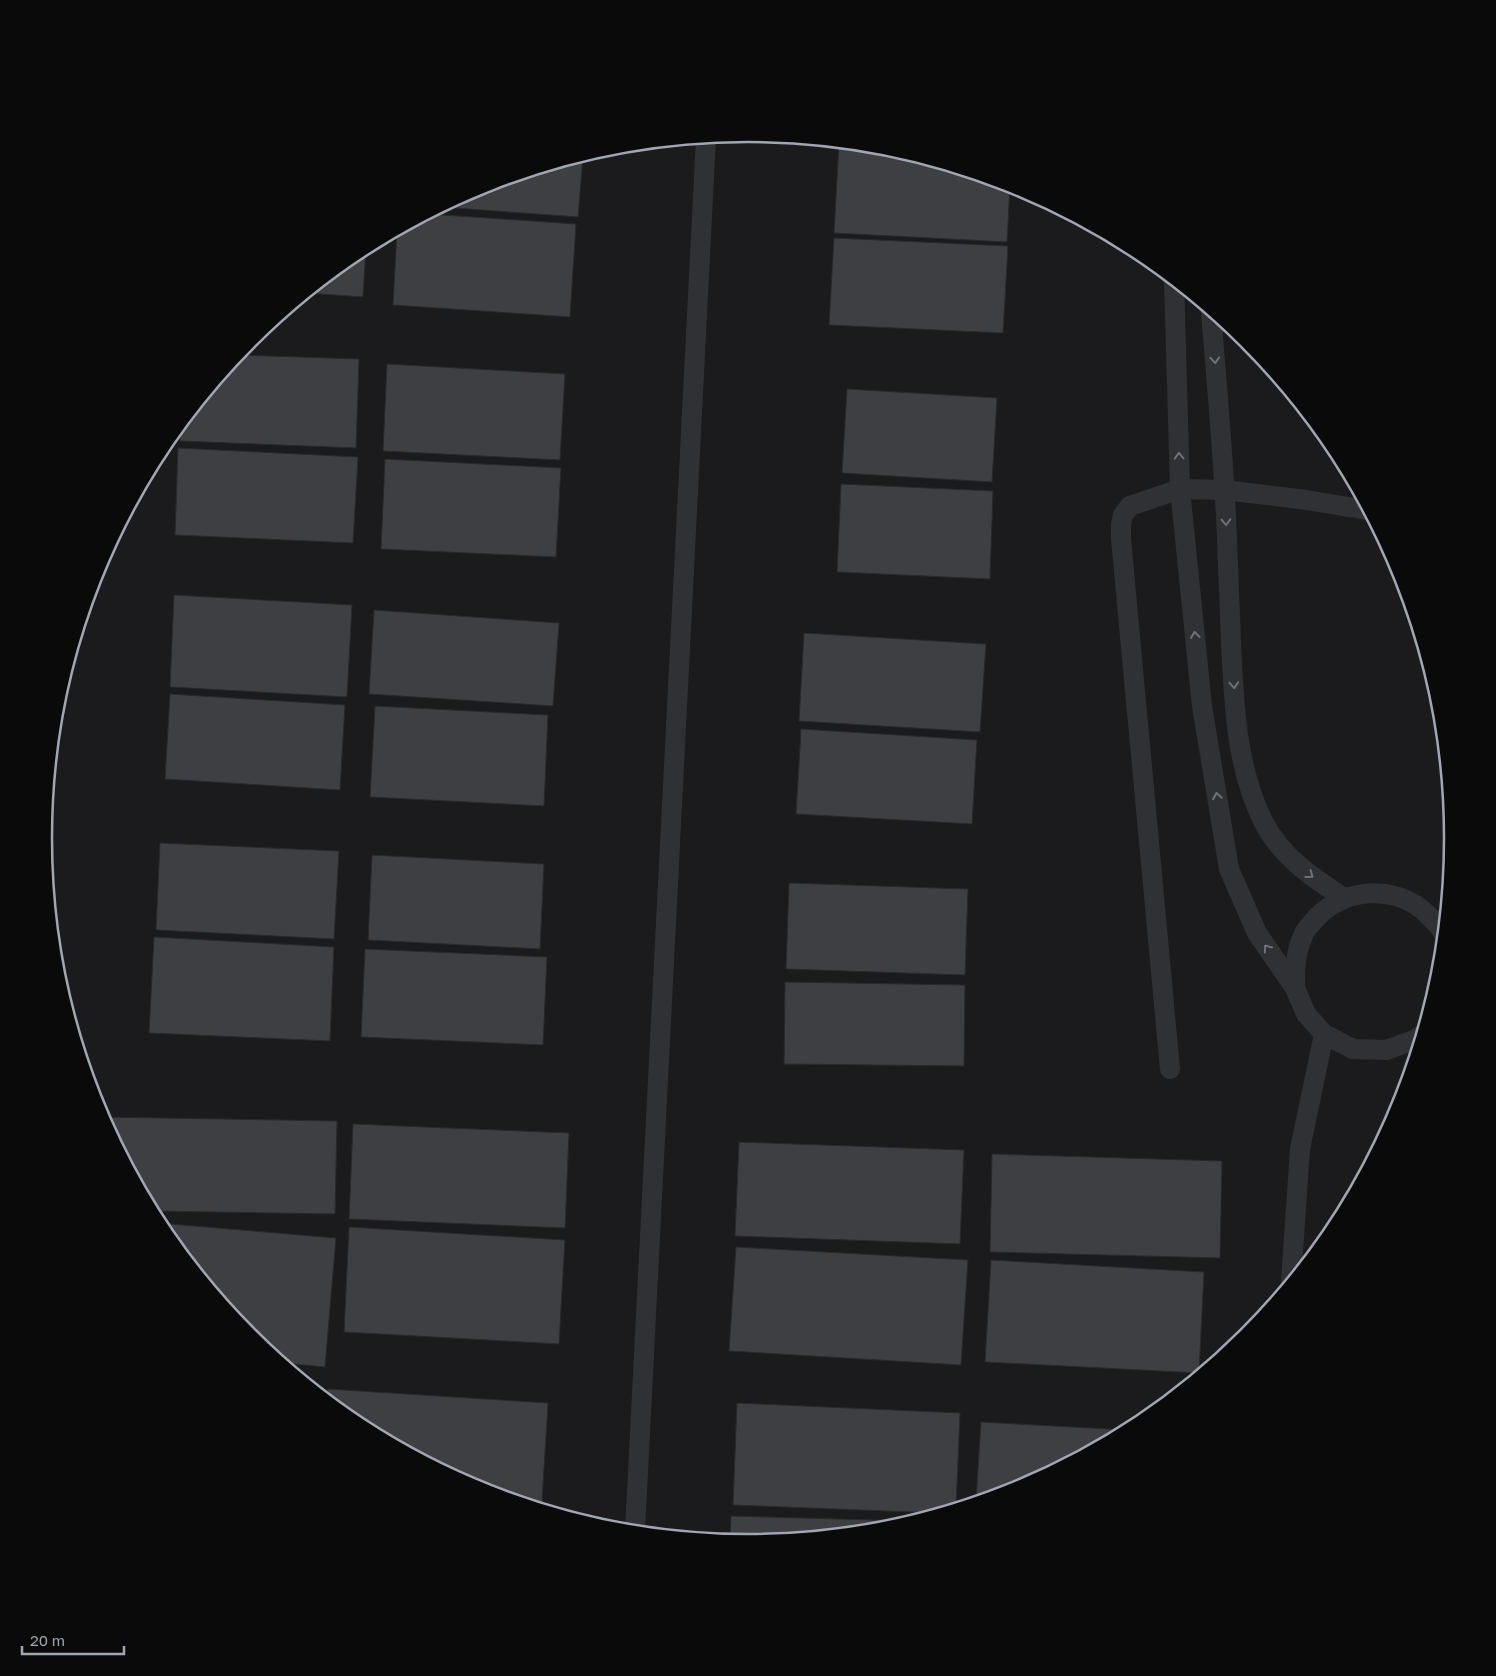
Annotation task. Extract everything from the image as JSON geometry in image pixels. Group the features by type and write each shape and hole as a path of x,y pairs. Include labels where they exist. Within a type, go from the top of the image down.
{"lane":[{"path":"634,1524 706,144"},
{"path":"1174,289 1180,489 1202,706 1229,869 1257,933 1295,988 1306,1014 1324,1034 1353,1049 1386,1050 1413,1042"},
{"path":"1212,319 1225,490 1233,687 1240,743 1249,788 1264,822 1280,847 1306,873 1344,898"},
{"path":"1170,1069 1124,568 1121,524 1123,515 1130,506 1180,489 1225,490 1360,509"},
{"path":"1295,988 1295,961 1303,934 1320,913 1344,898 1370,892 1398,896 1422,908 1438,926"},
{"path":"1292,1271 1300,1149 1324,1034"}],"shaded area":[{"path":"748,142 839,148 928,166 972,179 1056,214 1096,236 1171,286 1207,315 1271,379 1300,415 1350,490 1372,530 1407,614 1420,658 1438,747 1444,838 1438,929 1420,1018 1407,1062 1372,1146 1350,1186 1300,1261 1271,1297 1207,1361 1171,1390 1096,1440 1056,1462 972,1497 928,1510 839,1528 793,1532 748,1534 657,1528 568,1510 524,1497 440,1462 400,1440 325,1390 289,1361 225,1297 196,1261 146,1186 124,1146 89,1062 76,1018 58,929 54,883 52,838 58,747 76,658 89,614 124,530 146,490 196,415 225,379 289,315 325,286 400,236 440,214 524,179 568,166 657,148 703,144"}],"building":[{"path":"839,148 928,166 972,179 1010,193 1007,242 834,233"},
{"path":"582,163 578,217 453,208 524,179"},
{"path":"439,215 576,224 570,317 393,305 397,238"},
{"path":"834,238 1008,246 1003,333 829,325"},
{"path":"365,258 363,297 316,294"},
{"path":"247,355 359,359 356,448 180,441 180,438 196,415"},
{"path":"387,364 565,374 560,460 383,451"},
{"path":"847,389 997,398 992,482 842,473"},
{"path":"178,448 358,457 353,543 175,535"},
{"path":"385,459 561,468 556,557 381,549"},
{"path":"841,484 993,491 990,579 837,572"},
{"path":"174,595 352,605 347,697 170,687"},
{"path":"374,610 559,623 553,706 369,694"},
{"path":"804,633 986,644 980,732 799,721"},
{"path":"170,694 345,705 340,790 165,779"},
{"path":"375,706 548,715 544,806 370,797"},
{"path":"801,729 977,740 972,824 796,814"},
{"path":"160,843 339,851 334,939 156,930"},
{"path":"372,855 544,864 540,949 368,940"},
{"path":"789,883 968,889 965,975 786,969"},
{"path":"154,937 334,947 330,1041 149,1033"},
{"path":"365,949 547,957 543,1045 361,1037"},
{"path":"785,982 965,985 964,1066 784,1064"},
{"path":"111,1117 337,1121 335,1214 162,1211 124,1146"},
{"path":"353,1124 569,1133 565,1228 349,1219"},
{"path":"739,1142 964,1150 960,1244 735,1236"},
{"path":"992,1154 1222,1161 1220,1258 990,1252"},
{"path":"170,1224 336,1238 325,1367 293,1364 289,1361 225,1297 196,1261"},
{"path":"349,1227 565,1240 559,1344 344,1332"},
{"path":"736,1247 968,1260 961,1365 729,1351"},
{"path":"991,1260 1204,1272 1199,1367 1193,1373 985,1362"},
{"path":"328,1389 548,1403 542,1502 482,1481 440,1462 400,1440 328,1392"},
{"path":"737,1403 960,1413 956,1502 918,1512 733,1505"},
{"path":"981,1422 1113,1429 1056,1462 976,1495"},
{"path":"731,1516 883,1520 839,1528 793,1532 730,1533"}]}
